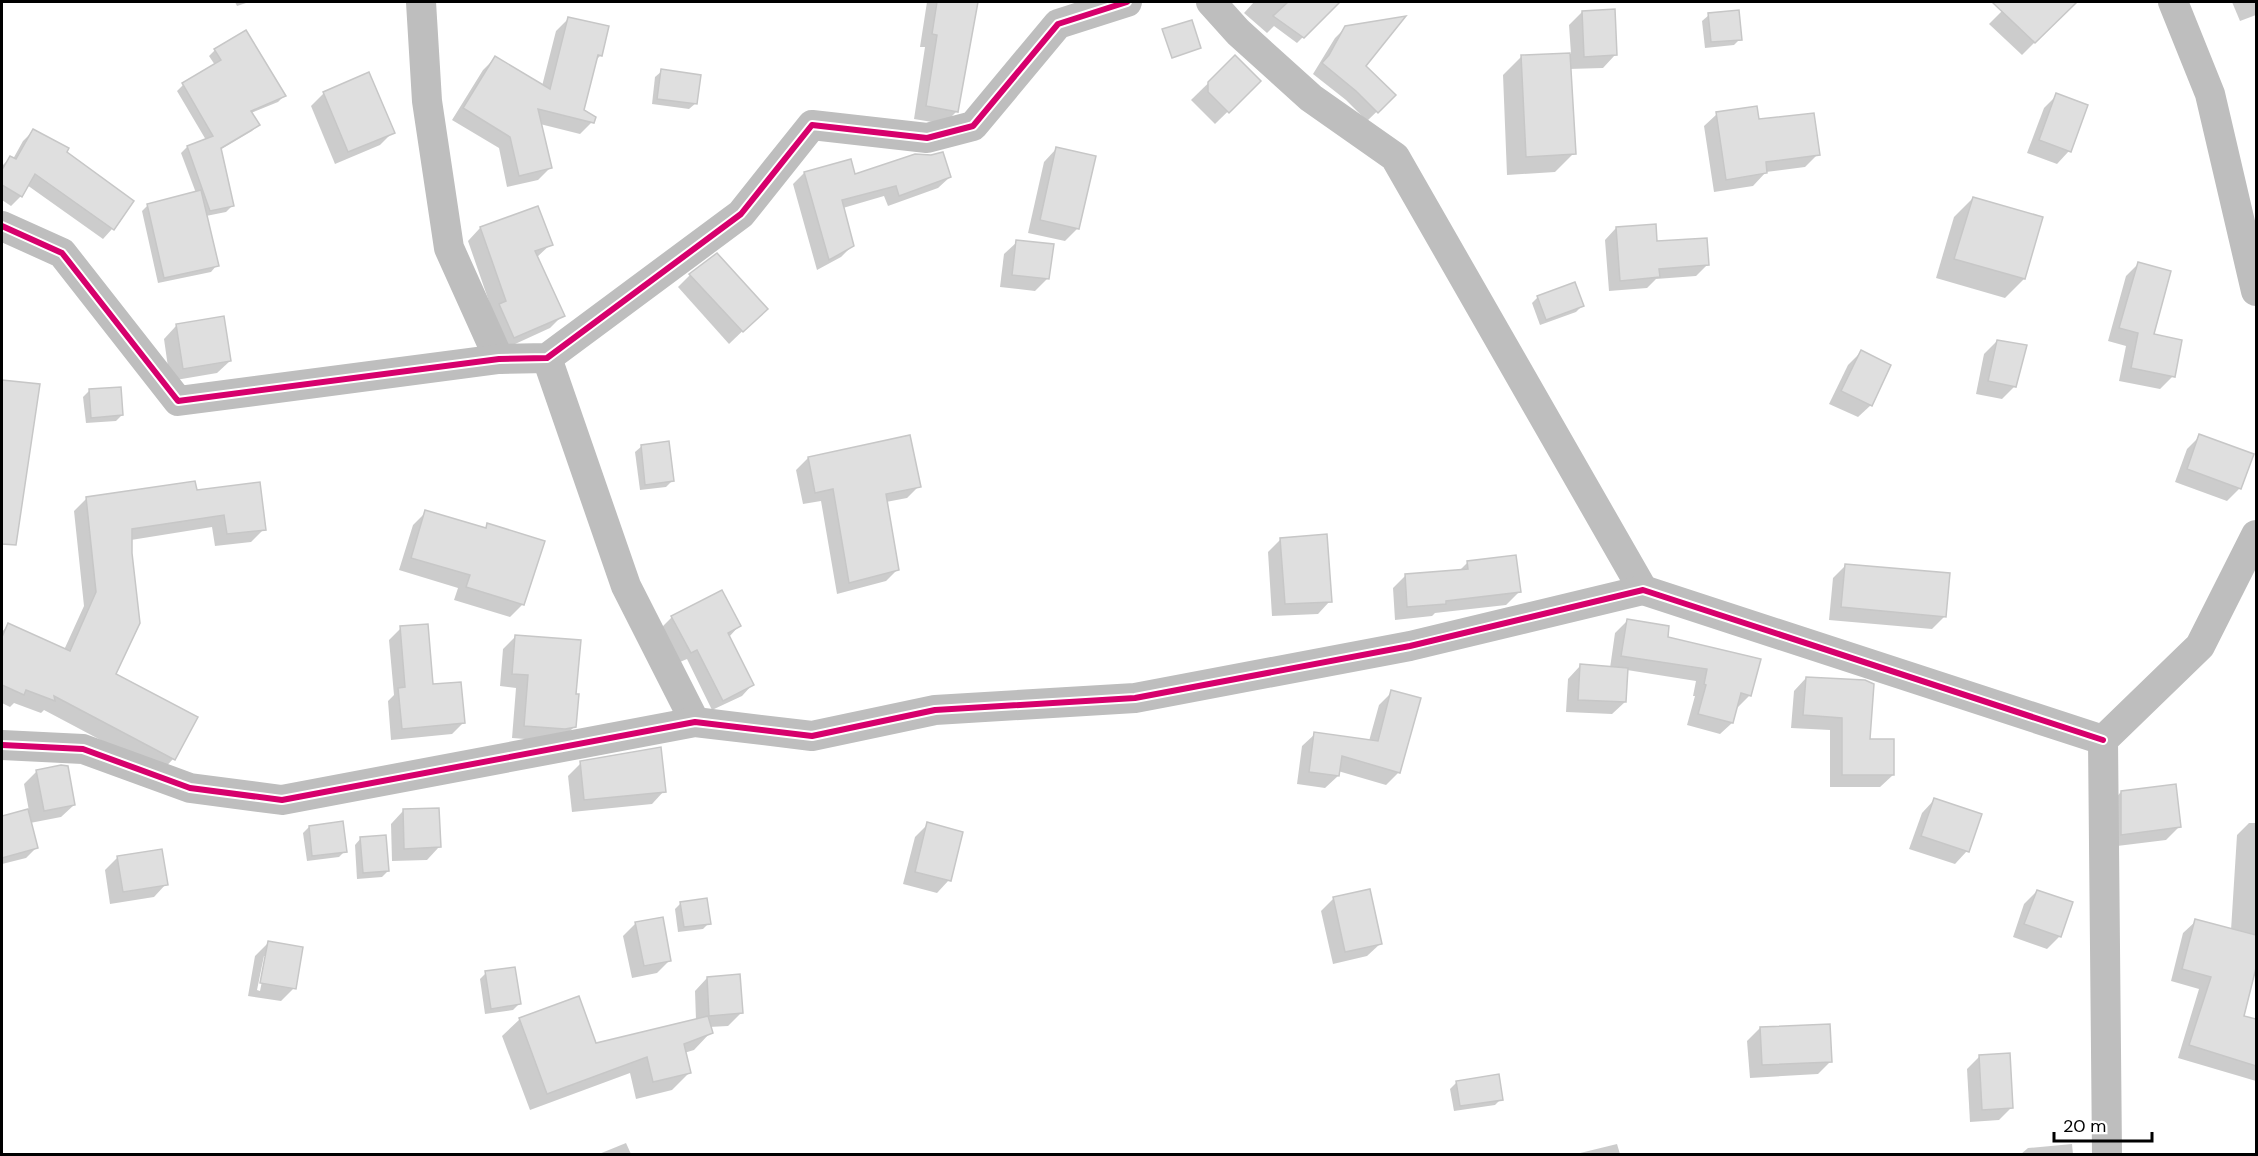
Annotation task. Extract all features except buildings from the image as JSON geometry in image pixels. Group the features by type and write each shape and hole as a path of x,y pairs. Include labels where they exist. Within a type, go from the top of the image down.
{"street":[{"path":"421,2 427,101 449,248 499,359"},
{"path":"2,226 62,253 178,401 499,359 547,358 741,214 812,125 927,138 973,126 1058,24 1127,2"},
{"path":"1211,2 1238,32 1311,98 1395,157 1643,590"},
{"path":"2173,2 2210,94 2256,291"},
{"path":"547,358 626,586 695,722"},
{"path":"2107,1155 2103,740 2200,646 2256,535"},
{"path":"2,745 83,749 190,788 282,800 695,722 812,736 935,710 1135,698 1410,646 1643,590 2103,740"}],"cycle path":[{"path":"2,226 62,253 178,401 499,359 547,358 741,214 812,125 927,138 973,126 1058,24 1127,2"},
{"path":"2,745 83,749 190,788 282,800 695,722 812,736 935,710 1135,698 1410,646 1643,590 2103,740"}]}
